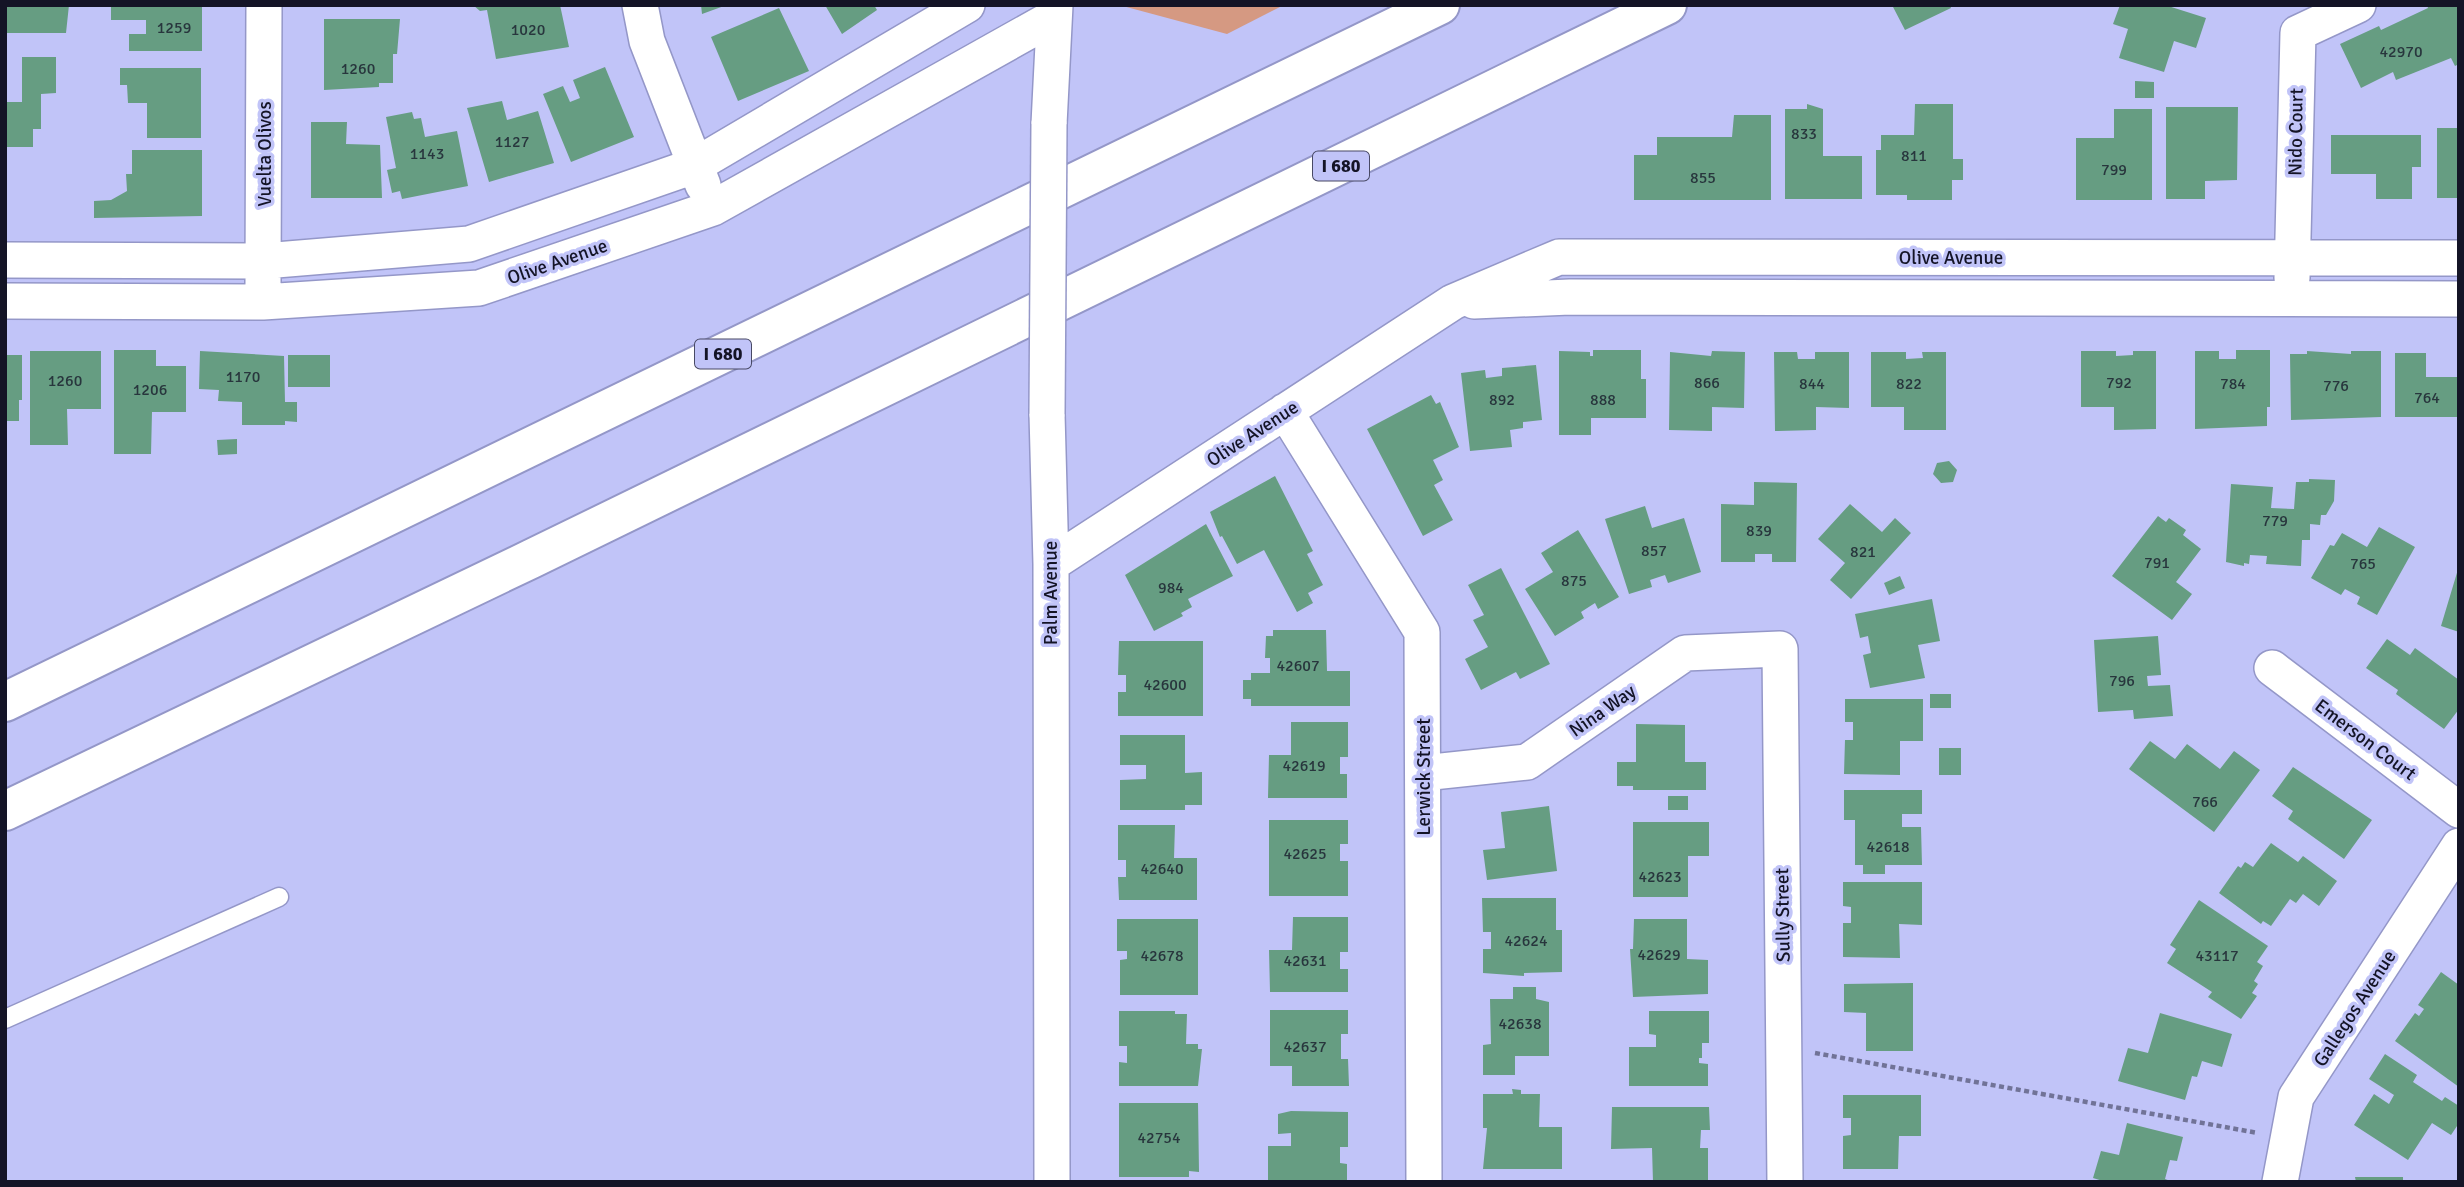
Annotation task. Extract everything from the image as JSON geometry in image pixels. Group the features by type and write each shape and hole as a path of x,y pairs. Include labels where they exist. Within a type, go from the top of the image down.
{"highway":[{"name":"I 680","path":"5,702 1440,5"},
{"name":"I 680","path":"5,811 307,667 1667,5"}],"street":[{"name":"Vuelta Olivos","path":"263,302 264,5"},
{"path":"640,5 647,41 694,166 713,208"},
{"path":"5,260 264,261 469,244 694,166 967,5"},
{"name":"Nido Court","path":"2292,298 2298,33 2358,5"},
{"name":"Olive Avenue","path":"5,301 263,302 479,288 713,208 1055,11"},
{"name":"Palm Avenue","path":"1052,1182 1051,564 1047,414 1049,124 1055,11"},
{"name":"Olive Avenue","path":"1051,564 1453,302 1559,257 2459,258"},
{"path":"1453,302 1570,297 2459,299"},
{"name":"Lerwick Street","path":"1285,411 1422,632 1424,1182"},
{"name":"Nina Way","path":"1423,773 1527,762 1685,653 1780,649"},
{"name":"Sully Street","path":"1780,649 1785,1182"},
{"name":"Emerson Court","path":"2272,668 2459,810"},
{"name":"Gallegos Avenue","path":"2280,1182 2296,1097 2459,846"}],"lane":[{"path":"5,1018 279,897"}],"path":[{"path":"1784,1048 2288,1139"}],"shaded area":[{"path":"1119,5 1284,5 1227,34"}],"building":[{"path":"5,5 69,5 66,33 5,33"},
{"path":"111,5 202,5 202,51 129,51 129,34 146,34 146,20 111,20"},
{"path":"473,5 560,5 569,47 496,59 487,10 480,11"},
{"path":"701,5 724,5 724,6 702,14"},
{"path":"825,5 874,5 877,10 842,34"},
{"path":"1892,5 1950,5 1951,8 1905,30"},
{"path":"2120,5 2165,5 2206,18 2196,48 2174,41 2164,72 2119,58 2128,29 2113,24"},
{"path":"2427,5 2459,5 2459,64 2455,66 2451,58 2396,80 2393,72 2361,88 2340,44 2379,26 2381,30 2428,8"},
{"path":"779,8 809,71 738,101 711,37"},
{"path":"324,19 400,19 397,54 393,54 393,83 379,83 379,87 324,90"},
{"path":"22,57 56,57 56,93 41,94 41,129 33,129 33,147 5,147 5,102 22,102"},
{"path":"605,67 634,137 571,162 543,94 563,86 570,102 580,98 573,80"},
{"path":"120,68 201,68 201,138 147,138 147,103 128,103 127,85 120,85"},
{"path":"2135,81 2154,82 2154,98 2135,98"},
{"path":"502,101 507,120 538,111 554,163 489,182 467,108"},
{"path":"1807,104 1823,109 1823,156 1862,156 1862,199 1785,199 1785,109 1807,109"},
{"path":"1915,104 1953,104 1953,159 1963,159 1963,180 1952,180 1952,200 1907,200 1907,195 1876,195 1876,150 1881,150 1881,135 1914,135"},
{"path":"2166,107 2238,107 2237,180 2205,181 2205,199 2166,199"},
{"path":"2114,109 2152,109 2152,200 2076,200 2076,138 2114,138"},
{"path":"412,112 414,119 421,118 425,137 457,131 468,186 402,199 400,191 392,193 387,170 396,168 386,117"},
{"path":"1734,115 1771,115 1771,200 1634,200 1634,155 1657,155 1657,137 1732,137"},
{"path":"311,122 347,122 346,144 380,145 382,198 311,198"},
{"path":"2437,128 2459,128 2459,198 2437,198"},
{"path":"2331,135 2421,135 2421,167 2412,167 2412,199 2376,199 2376,174 2331,174"},
{"path":"132,150 202,150 202,216 94,218 94,201 111,200 127,191 126,174 132,174"},
{"path":"114,350 156,350 156,366 186,366 186,412 152,412 151,454 114,454"},
{"path":"1593,350 1641,350 1641,379 1646,379 1646,418 1591,418 1591,435 1559,435 1559,351 1590,352 1590,356 1593,356"},
{"path":"2236,350 2270,350 2270,407 2267,407 2267,426 2195,429 2195,351 2219,351 2219,359 2236,359"},
{"path":"30,351 101,351 101,409 67,409 68,445 30,445"},
{"path":"200,351 284,356 285,402 297,402 297,422 285,421 285,425 242,425 242,402 218,401 219,390 199,389"},
{"path":"1712,351 1745,352 1744,408 1712,407 1712,431 1669,430 1670,352 1711,356"},
{"path":"2081,351 2116,351 2116,356 2133,355 2133,351 2156,351 2156,429 2114,430 2114,407 2081,407"},
{"path":"2307,351 2351,354 2351,351 2381,351 2381,417 2291,420 2290,354 2307,354"},
{"path":"1774,352 1797,352 1798,359 1815,359 1815,352 1849,352 1849,408 1816,407 1816,430 1775,431"},
{"path":"1871,352 1906,352 1906,359 1923,358 1922,352 1946,352 1946,430 1904,430 1904,407 1871,407"},
{"path":"2395,353 2426,353 2426,377 2459,377 2459,417 2395,417"},
{"path":"5,355 22,355 19,421 5,421"},
{"path":"288,355 330,355 330,387 288,387"},
{"path":"1536,365 1542,420 1523,422 1523,428 1510,430 1512,447 1470,451 1461,373 1485,370 1486,378 1502,376 1502,368"},
{"path":"1431,395 1436,404 1440,402 1459,447 1433,460 1443,480 1434,485 1453,520 1423,536 1367,429"},
{"path":"237,439 237,454 218,455 217,440"},
{"path":"1949,461 1957,470 1953,482 1941,483 1933,474 1937,463"},
{"path":"1275,476 1313,551 1307,554 1323,585 1308,593 1313,603 1297,612 1264,550 1237,564 1222,536 1220,537 1210,512"},
{"path":"2309,479 2335,480 2334,501 2326,515 2321,515 2320,525 2310,524 2310,540 2302,540 2301,566 2266,564 2267,556 2250,555 2249,564 2244,563 2244,566 2226,562 2231,484 2273,487 2271,508 2294,509 2296,482 2309,482"},
{"path":"1754,482 1797,483 1796,562 1772,562 1772,554 1755,554 1755,562 1721,562 1721,504 1754,505"},
{"path":"1850,504 1882,532 1895,518 1911,533 1851,599 1830,580 1845,563 1818,539"},
{"path":"1645,506 1652,528 1684,518 1701,572 1668,583 1665,575 1650,580 1652,587 1629,594 1605,519"},
{"path":"2158,516 2166,522 2169,518 2186,530 2183,535 2201,549 2176,582 2192,594 2172,620 2112,576"},
{"path":"1206,524 1233,576 1188,599 1192,607 1181,613 1183,616 1154,631 1125,575"},
{"path":"2379,527 2415,547 2377,615 2357,604 2360,597 2345,589 2341,595 2311,578 2330,545 2334,546 2342,533 2367,547"},
{"path":"1578,530 1619,597 1598,609 1595,603 1581,612 1584,618 1555,636 1525,589 1553,572 1541,553"},
{"path":"2459,566 2459,632 2441,626"},
{"path":"1501,568 1550,664 1520,679 1516,672 1481,690 1465,659 1488,647 1473,620 1484,615 1468,585"},
{"path":"1900,576 1905,588 1889,595 1884,583"},
{"path":"1932,599 1940,641 1918,645 1925,678 1870,688 1863,655 1871,653 1868,636 1860,638 1855,614"},
{"path":"1273,630 1326,630 1327,671 1350,671 1350,706 1251,706 1251,699 1243,699 1243,680 1251,680 1251,673 1270,673 1270,658 1265,658 1266,636 1273,636"},
{"path":"2158,636 2161,675 2147,676 2148,686 2170,685 2173,716 2134,719 2133,710 2098,712 2094,640"},
{"path":"2387,639 2410,655 2415,648 2459,680 2459,709 2444,729 2396,694 2398,690 2366,668"},
{"path":"1119,641 1203,641 1203,716 1118,716 1118,692 1126,692 1126,675 1118,675"},
{"path":"1930,694 1951,694 1951,708 1930,708"},
{"path":"1845,699 1923,699 1923,741 1900,741 1900,775 1844,774 1845,740 1853,740 1853,722 1845,722"},
{"path":"1291,722 1348,722 1348,757 1340,757 1340,774 1347,774 1347,798 1268,798 1269,755 1291,755"},
{"path":"1636,724 1685,725 1685,762 1706,762 1706,790 1633,790 1633,786 1617,786 1617,762 1636,762"},
{"path":"1120,735 1185,735 1185,773 1202,772 1202,805 1185,805 1185,810 1120,810 1120,780 1146,779 1146,765 1120,765"},
{"path":"2150,741 2175,759 2187,744 2220,769 2234,751 2260,770 2214,832 2129,769"},
{"path":"1939,748 1961,748 1961,775 1939,775"},
{"path":"2293,767 2372,820 2344,859 2288,819 2293,811 2272,796"},
{"path":"1844,790 1922,790 1922,814 1902,814 1902,827 1921,827 1922,865 1885,865 1885,874 1863,874 1863,865 1855,865 1855,820 1844,820"},
{"path":"1668,796 1688,796 1688,810 1668,810"},
{"path":"1549,806 1557,871 1487,880 1483,850 1505,848 1501,812"},
{"path":"1269,820 1348,820 1348,844 1340,844 1340,861 1348,861 1348,896 1269,896"},
{"path":"1633,822 1709,822 1709,856 1688,856 1688,897 1633,897"},
{"path":"1118,825 1175,825 1174,858 1197,858 1197,900 1119,900 1118,877 1126,877 1126,860 1118,860"},
{"path":"2271,843 2298,862 2303,856 2337,881 2319,906 2303,894 2296,903 2290,899 2271,926 2263,921 2261,924 2219,893 2238,866 2241,868 2245,862 2253,867"},
{"path":"1843,882 1922,882 1922,925 1899,924 1900,958 1843,957 1843,923 1851,923 1851,907 1843,906"},
{"path":"1482,898 1556,898 1556,930 1562,930 1562,972 1524,973 1524,976 1483,973 1483,949 1491,949 1491,932 1483,932"},
{"path":"2199,900 2268,946 2257,962 2263,966 2254,981 2258,984 2252,993 2257,996 2241,1019 2208,997 2212,992 2167,963 2176,949 2170,945"},
{"path":"1293,917 1348,917 1348,952 1340,952 1340,969 1348,969 1348,992 1270,992 1269,950 1292,950"},
{"path":"1117,919 1198,919 1198,995 1120,995 1120,960 1127,959 1127,951 1117,951"},
{"path":"1634,919 1687,919 1687,959 1708,960 1708,994 1633,997 1630,949 1633,949"},
{"path":"2441,972 2459,985 2459,1087 2395,1041 2415,1013 2419,1016 2424,1009 2418,1005"},
{"path":"1913,983 1913,1051 1866,1051 1866,1013 1844,1012 1844,984"},
{"path":"1513,987 1536,987 1536,999 1549,1002 1549,1056 1515,1056 1515,1075 1483,1075 1483,1045 1491,1044 1490,999 1513,999"},
{"path":"1270,1010 1348,1010 1348,1034 1341,1034 1341,1059 1348,1059 1349,1086 1292,1086 1292,1066 1270,1066"},
{"path":"1119,1011 1175,1011 1175,1014 1187,1014 1186,1044 1198,1044 1198,1049 1202,1049 1198,1086 1119,1086 1119,1062 1127,1063 1127,1046 1119,1046"},
{"path":"1649,1011 1709,1011 1709,1043 1702,1043 1702,1058 1699,1058 1699,1063 1708,1064 1708,1086 1629,1086 1629,1047 1656,1047 1656,1035 1649,1034"},
{"path":"2160,1013 2232,1034 2222,1067 2202,1061 2197,1077 2192,1076 2185,1100 2118,1081 2128,1048 2148,1053"},
{"path":"2385,1054 2417,1075 2413,1082 2442,1101 2445,1097 2459,1106 2459,1123 2451,1135 2432,1123 2408,1160 2354,1125 2374,1094 2389,1104 2394,1095 2369,1079"},
{"path":"1512,1089 1521,1090 1521,1094 1540,1094 1539,1127 1562,1127 1562,1169 1483,1169 1487,1128 1483,1128 1483,1094 1513,1094"},
{"path":"1843,1095 1921,1095 1921,1136 1899,1136 1898,1169 1843,1169 1843,1136 1851,1135 1851,1118 1843,1118"},
{"path":"1119,1103 1198,1103 1199,1172 1189,1171 1189,1177 1119,1177"},
{"path":"1612,1107 1709,1107 1710,1130 1701,1130 1700,1148 1708,1148 1708,1182 1653,1182 1652,1148 1611,1149"},
{"path":"1291,1111 1348,1112 1348,1147 1340,1147 1340,1163 1347,1164 1347,1182 1268,1182 1268,1146 1291,1146 1291,1133 1278,1134 1278,1114"},
{"path":"2127,1123 2183,1137 2177,1161 2170,1160 2165,1179 2173,1182 2106,1182 2093,1178 2101,1151 2119,1155"},
{"path":"2355,1177 2403,1177 2403,1182 2356,1182"}]}
